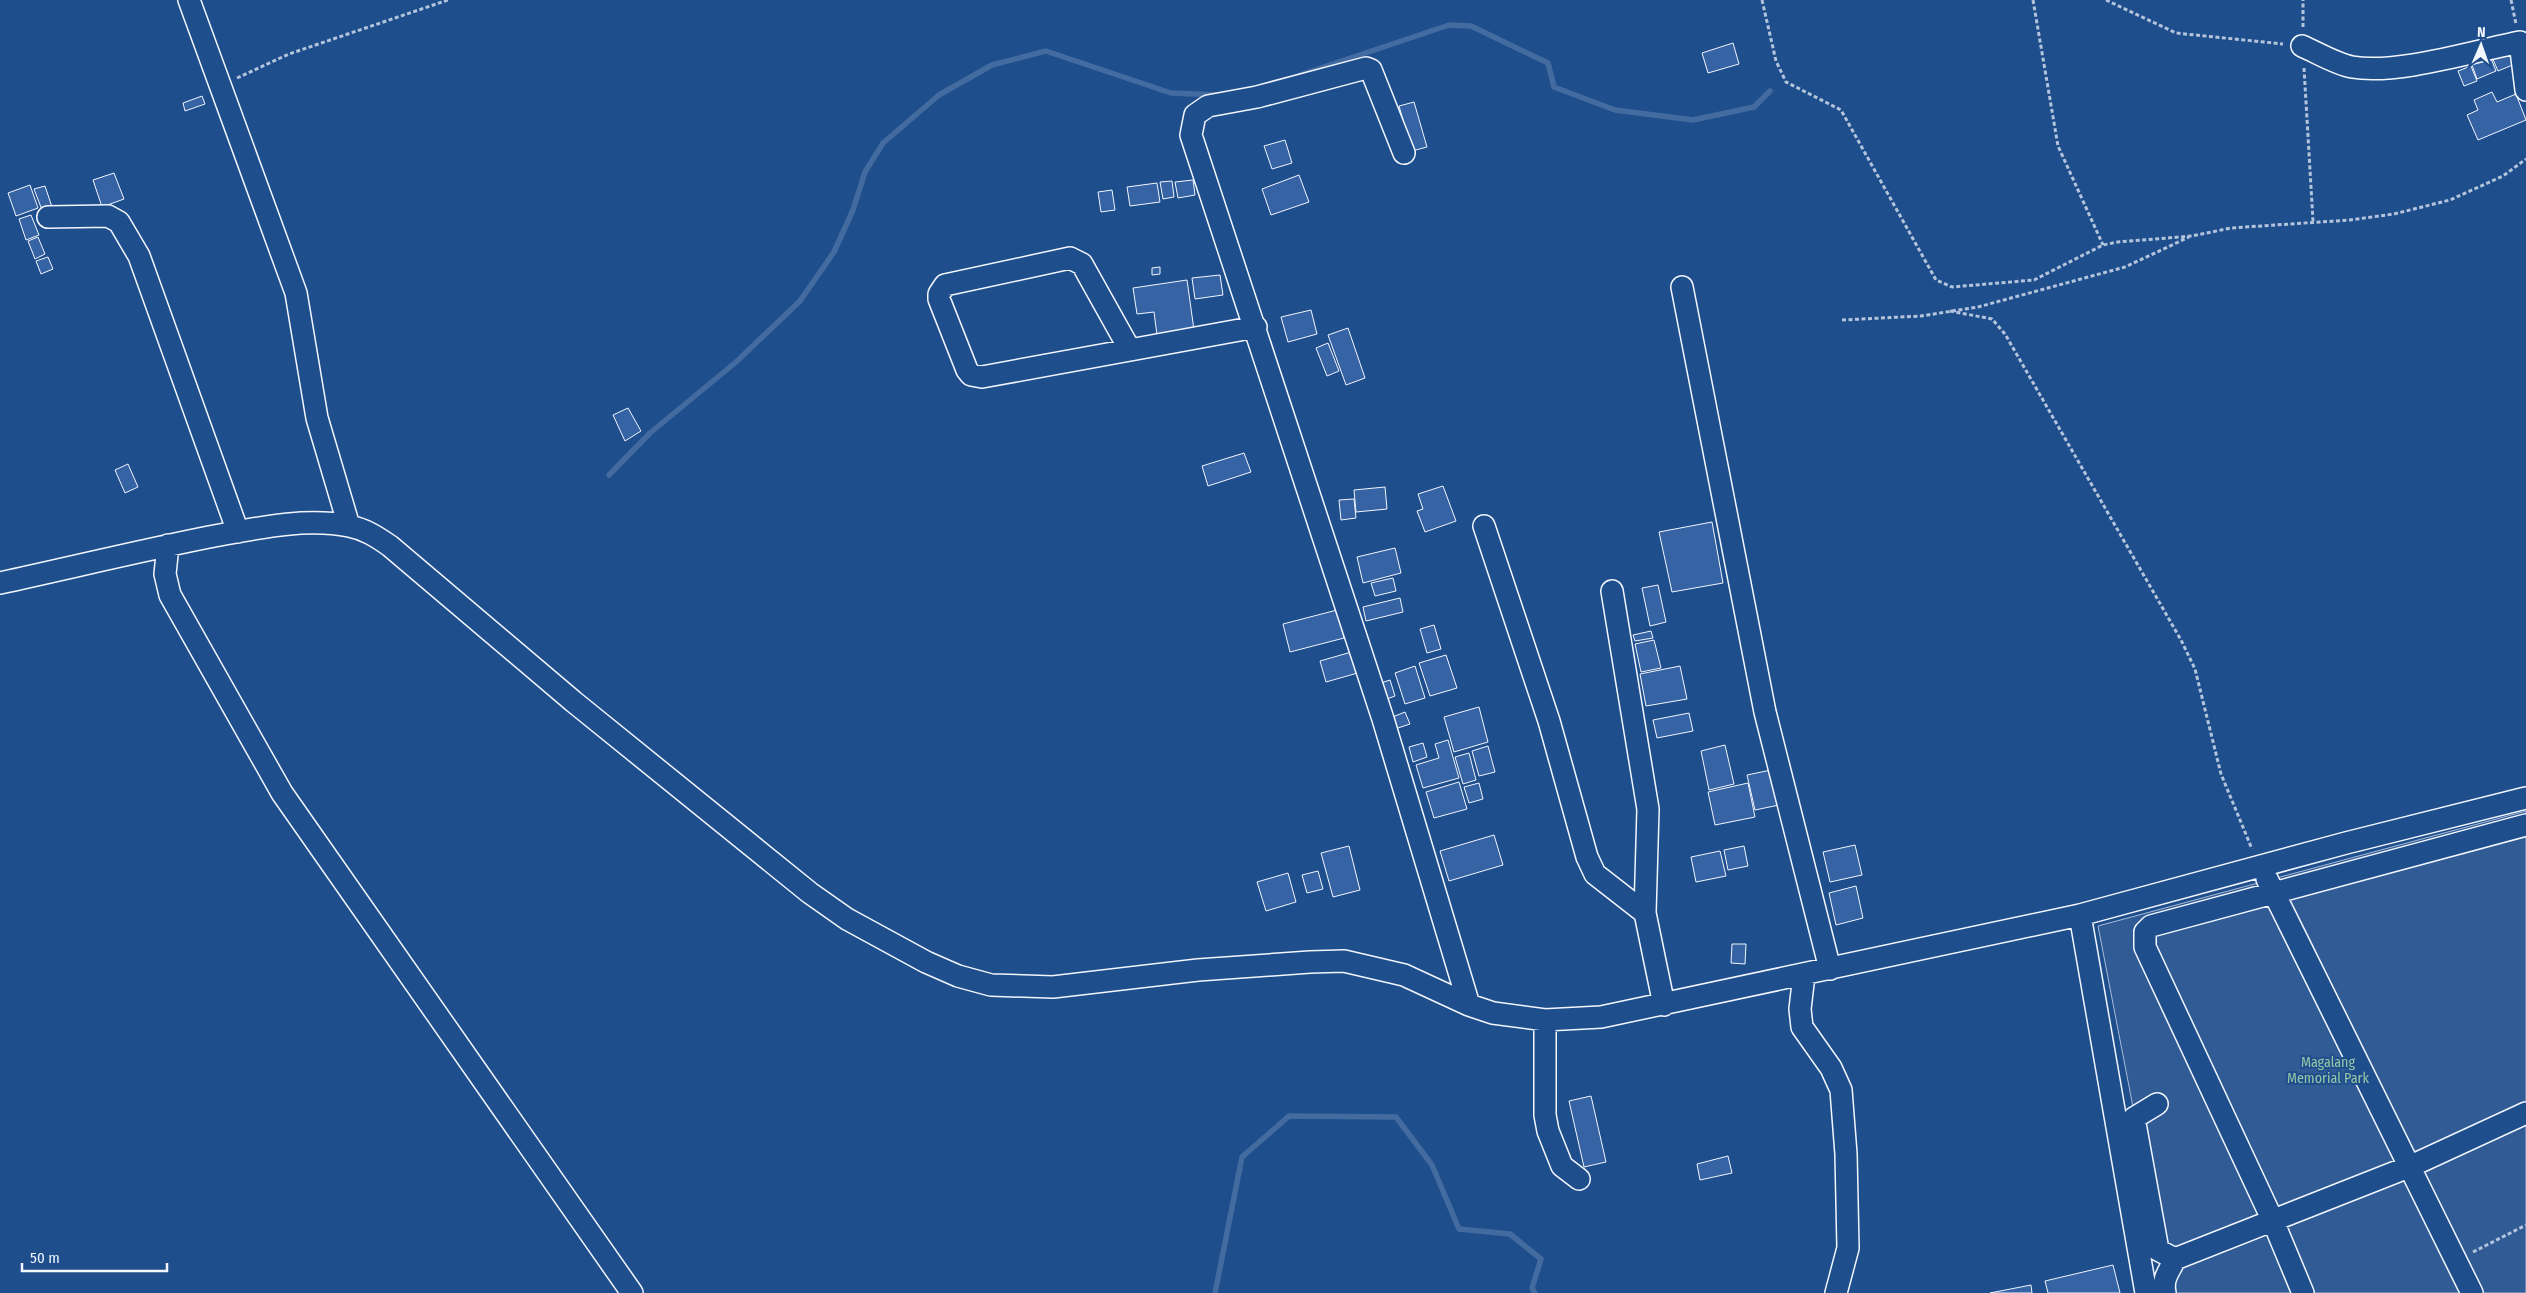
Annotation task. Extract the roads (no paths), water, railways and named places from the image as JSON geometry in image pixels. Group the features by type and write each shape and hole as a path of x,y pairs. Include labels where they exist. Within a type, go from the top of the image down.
{"street":[{"path":"189,0 296,293 317,418 349,526"},
{"path":"2302,46 2352,67 2376,67 2401,66 2520,42 2526,90"},
{"path":"1404,153 1371,70 1366,68 1257,97 1208,106 1195,115 1191,135 1223,237 1256,327 1383,719 1469,1005"},
{"path":"48,217 108,216 119,222 139,256 238,532"},
{"path":"1130,350 1082,264 1070,258 945,285 939,294 939,299 967,370 976,377 1130,350 1256,327"},
{"path":"1682,287 1765,712 1830,969"},
{"path":"0,583 168,545 238,532 298,525 349,526 370,532 390,546 574,702 810,894 847,920 878,937 958,976 991,985 1053,987 1198,970 1310,962 1344,962 1372,966 1404,975 1469,1005 1493,1013 1544,1020 1601,1017 2080,915 2260,866 2526,798"},
{"path":"1484,526 1549,720 1587,856 1595,874 1645,913"},
{"path":"168,545 164,574 170,596 282,793 632,1293"},
{"path":"1612,591 1648,809 1645,913 1664,1005"},
{"path":"2303,1293 2273,1221 2145,948 2145,932 2152,926 2273,891 2526,825"},
{"path":"2260,866 2411,1166 2472,1293"},
{"path":"2080,915 2146,1293"},
{"path":"1804,975 1800,1010 1802,1027 1831,1068 1841,1090 1846,1154 1848,1248 1836,1293"},
{"path":"1544,1020 1545,1115 1548,1131 1562,1166 1580,1179"},
{"path":"2157,1104 2134,1118 2158,1250 2175,1259"},
{"path":"2165,1293 2166,1274 2175,1259 2411,1166 2526,1113"}],"waterway":[{"path":"1300,75 1449,25 1471,26 1548,63 1554,87 1615,110 1693,120 1754,107 1770,91"},
{"path":"609,475 650,433 736,362 800,301 834,252 853,210 865,172 883,143 939,95 992,65 1046,51 1171,93 1218,95"},
{"path":"1215,1293 1242,1157 1289,1116 1396,1117 1432,1165 1459,1229 1510,1234 1541,1259 1532,1288 1535,1293"}],"park label":[{"name":"Magalang Memorial Park","path":"2328,1070"}]}
